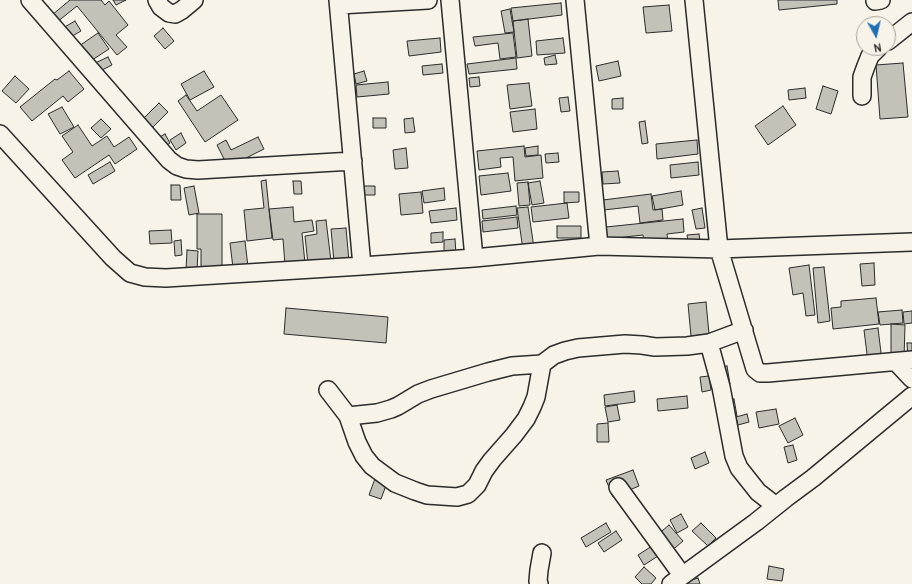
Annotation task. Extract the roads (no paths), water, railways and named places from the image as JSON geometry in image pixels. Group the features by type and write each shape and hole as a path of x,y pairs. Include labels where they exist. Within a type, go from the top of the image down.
{"street":[{"path":"30,0 168,160 177,166 186,169 198,170 353,161"},
{"path":"157,0 169,13 175,14 194,0"},
{"path":"362,266 339,3 428,0"},
{"path":"450,0 474,258"},
{"path":"575,0 599,246"},
{"path":"694,0 719,249 755,369 760,373 904,361 912,379"},
{"path":"896,35 912,22"},
{"path":"862,96 862,77 870,56"},
{"path":"0,134 113,258 130,273 145,277 166,278 362,266 474,258 599,246 719,249 912,242"},
{"path":"348,416 377,413 391,409 418,394 431,389 512,366 542,364 554,355 578,348 624,344 655,347 687,346 709,343 744,330"},
{"path":"709,343 721,387 734,456 739,468 758,492 776,506"},
{"path":"328,390 348,416 357,442 364,456 372,466 395,483 421,493 427,495 457,497 468,494 473,489 492,460 514,435 526,418 536,397 542,364"},
{"path":"618,487 677,580 823,471 912,396"},
{"path":"539,584 539,570 542,553"}]}
